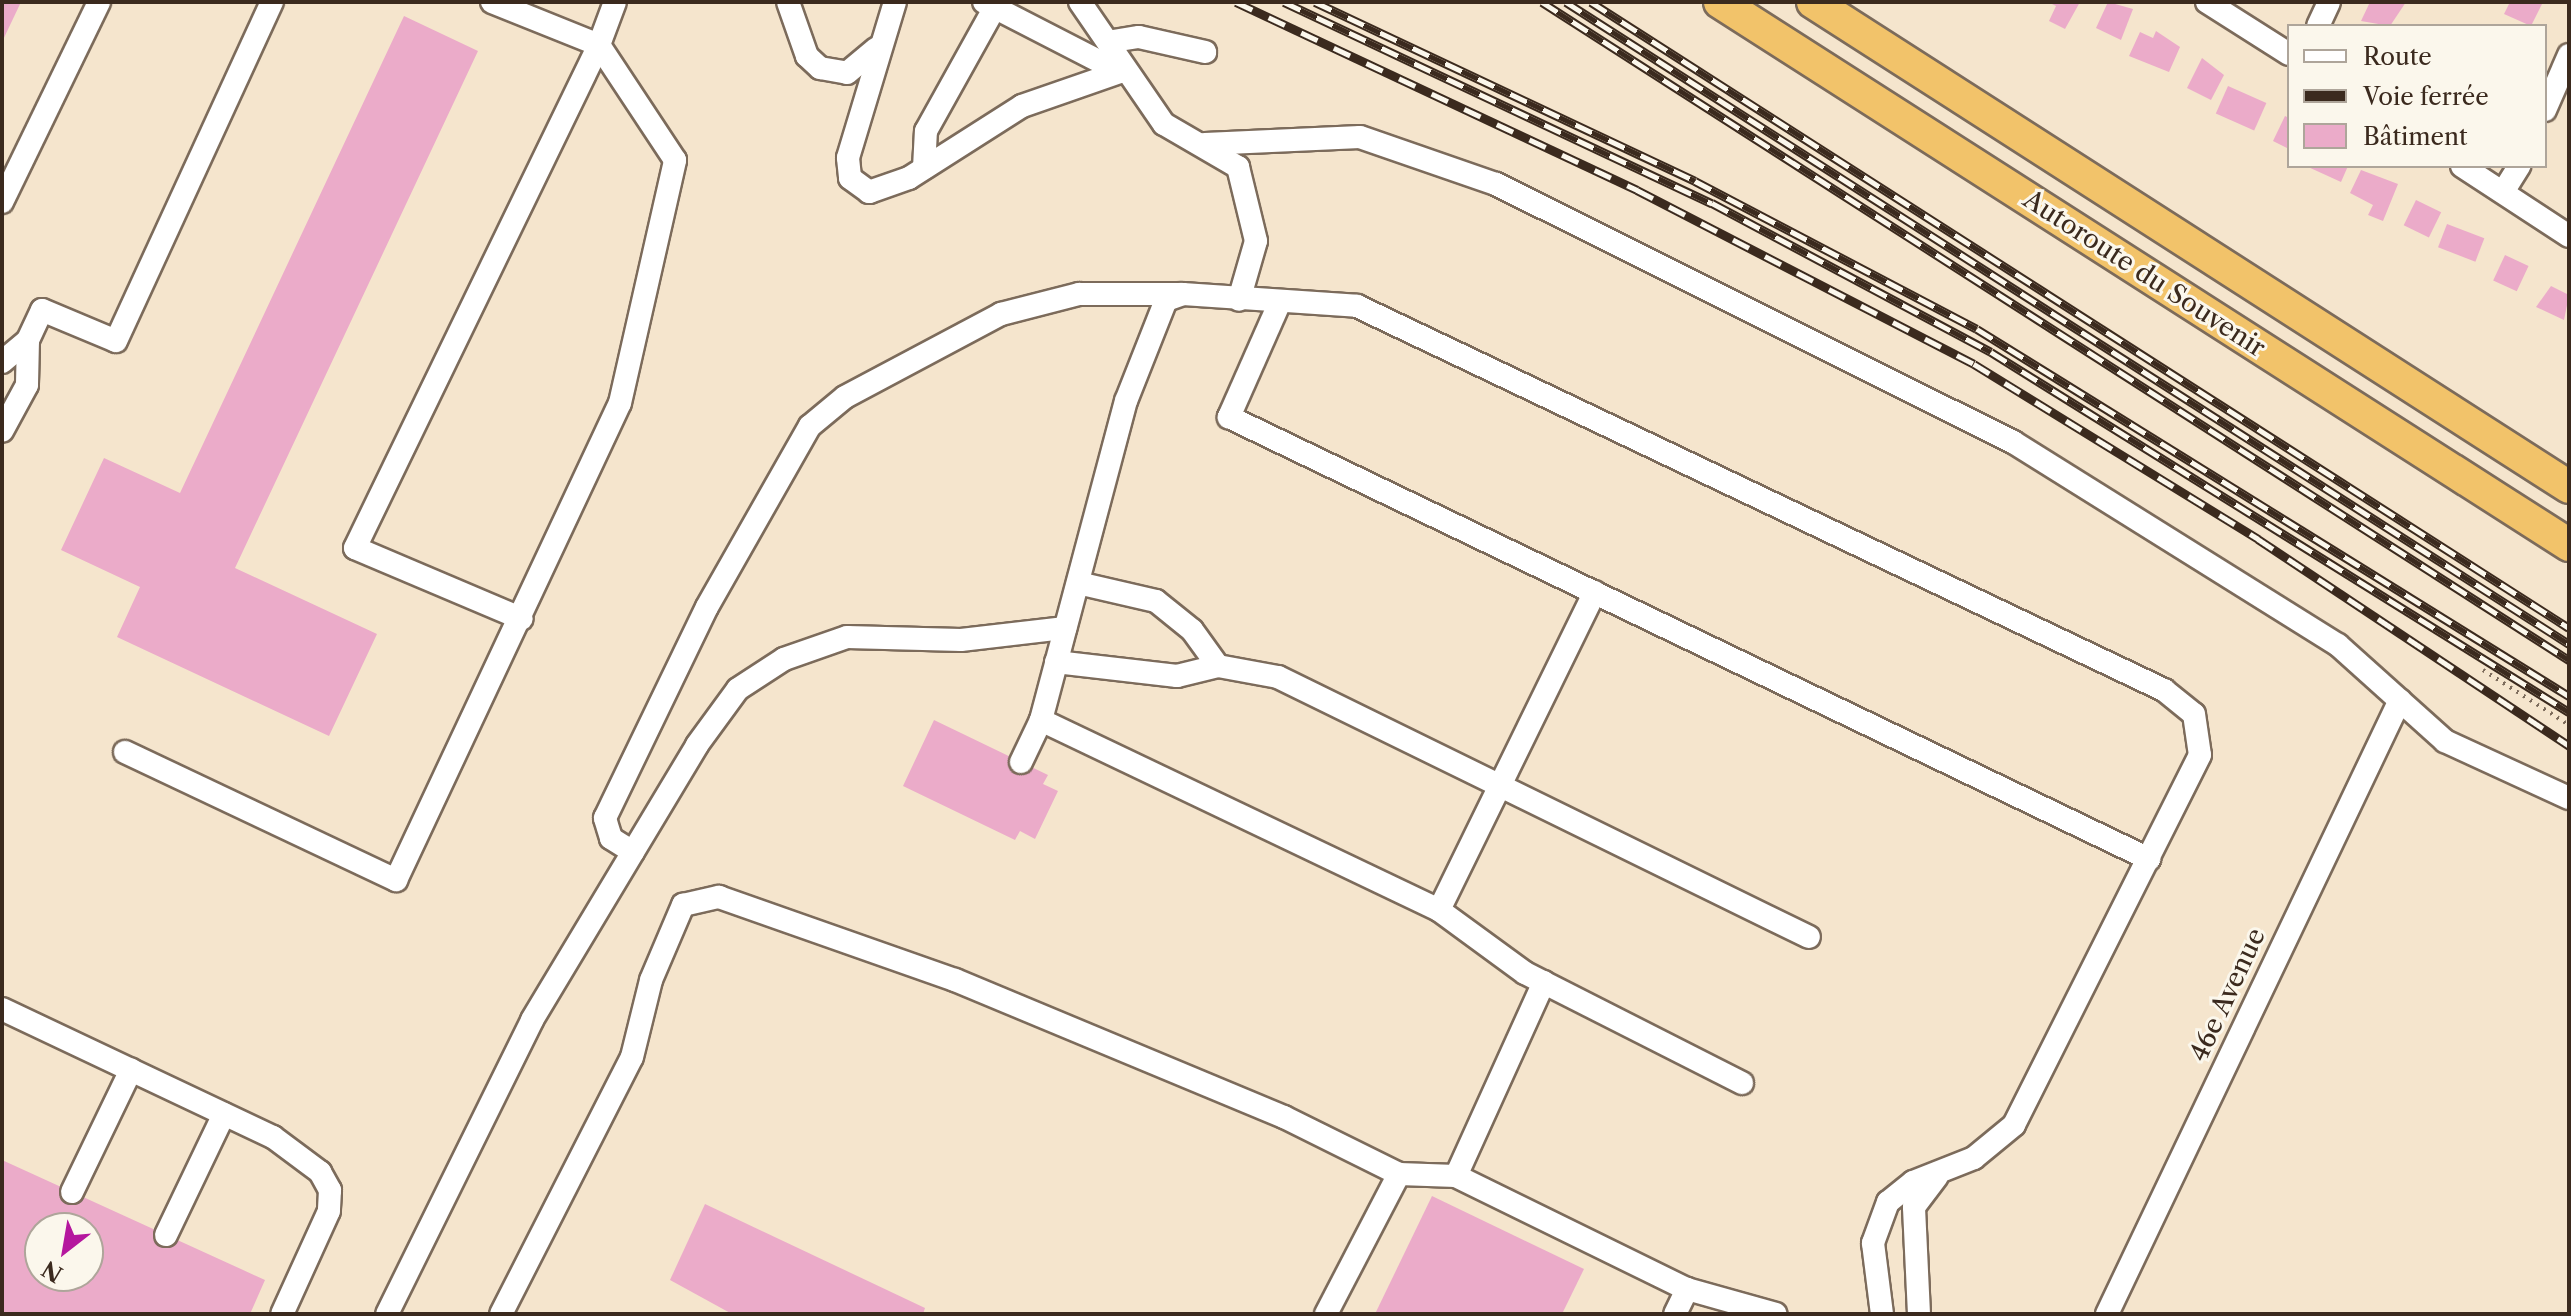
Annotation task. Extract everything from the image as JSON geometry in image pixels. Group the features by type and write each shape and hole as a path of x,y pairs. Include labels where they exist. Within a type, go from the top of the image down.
{"highway":[{"name":"Autoroute du Souvenir","path":"1720,2 2569,545"},
{"name":"Autoroute du Souvenir","path":"1813,2 2569,487"}],"street":[{"path":"2,202 99,2"},
{"path":"2,431 27,385 28,340 42,310 116,341 272,2"},
{"path":"125,752 396,880 522,619 620,403 675,160 599,45 492,2"},
{"path":"522,619 355,548 599,45 615,2"},
{"path":"788,2 807,56 828,72 856,69 881,41"},
{"path":"895,2 851,141 850,178 880,192 1022,106 1126,71"},
{"path":"1080,2 1113,41 1126,71 1164,124 1205,144 1238,167 1253,214 1256,241 1239,300"},
{"path":"2207,2 2287,53"},
{"path":"2319,24 2329,2"},
{"path":"924,168 926,131 990,5 1126,71"},
{"path":"1113,41 1139,37 1205,52"},
{"path":"2547,105 2569,55"},
{"path":"1205,144 1360,137 1484,178 2013,442 2291,613 2381,678 2445,741 2569,798"},
{"path":"2465,168 2569,236"},
{"path":"2503,192 2518,168"},
{"path":"1124,291 1142,299 1149,329"},
{"path":"633,852 611,838 605,818 707,607 810,426 845,397 1001,314 1124,291 1279,304 1357,306 2164,690 2194,714 2203,741 2149,859 2014,1125 1943,1172 1897,1191 1878,1221 1873,1262 1882,1314"},
{"path":"1021,762 1041,720 1149,329 1166,300 1183,294"},
{"path":"1279,304 1229,417 2149,859"},
{"path":"2,362 28,340"},
{"path":"1078,583 1156,601 1192,630 1218,666"},
{"path":"1439,910 1595,592"},
{"path":"387,1314 512,1057 716,716 756,673 847,637 961,640 1065,628"},
{"path":"1056,662 1177,676 1218,666 1278,677 1809,937"},
{"name":"46e Avenue","path":"2107,1314 2400,700"},
{"path":"1041,720 1439,910 1544,982 1742,1083"},
{"path":"501,1314 632,1057 651,980 683,905 719,897 969,986 1284,1117 1399,1174 1456,1176 1687,1289 1776,1314"},
{"path":"1456,1176 1544,982"},
{"path":"2,1009 295,1150 330,1190 329,1211 282,1314"},
{"path":"72,1192 131,1070"},
{"path":"166,1235 224,1114"},
{"path":"1919,1314 1914,1207 1943,1172"},
{"path":"1326,1314 1399,1174"},
{"path":"1675,1314 1687,1289"}],"path":[{"path":"2483,670 2569,725"}],"building":[{"path":"2,2 21,2 2,42"},
{"path":"2048,2 2080,2 2065,29 2049,21 2056,6"},
{"path":"2108,2 2133,9 2121,40 2096,28"},
{"path":"2370,2 2406,2 2391,24 2361,21"},
{"path":"2510,2 2543,2 2532,24 2504,14"},
{"path":"404,16 478,51 235,568 377,634 329,736 117,637 140,587 61,550 104,458 180,493"},
{"path":"2156,31 2180,47 2169,72 2129,56 2140,32 2153,38"},
{"path":"2202,58 2224,75 2211,100 2187,88"},
{"path":"2228,86 2266,103 2254,130 2216,113"},
{"path":"2285,116 2287,117 2287,148 2273,141"},
{"path":"2310,168 2347,168 2341,182"},
{"path":"2361,170 2398,184 2383,221 2368,215 2373,205 2350,193"},
{"path":"2416,200 2441,212 2429,237 2404,225"},
{"path":"2447,224 2484,238 2475,262 2438,247"},
{"path":"2505,255 2529,266 2517,291 2493,280"},
{"path":"2551,286 2569,295 2564,320 2536,307"},
{"path":"934,720 1048,775 1043,784 1058,791 1035,839 1020,831 1015,840 903,786"},
{"path":"2,1160 265,1280 250,1314 2,1314"},
{"path":"1432,1196 1584,1269 1562,1314 1375,1314"},
{"path":"705,1204 925,1308 923,1314 732,1314 670,1280"}],"railway":[{"path":"1236,2 1637,190 1974,364 2258,539 2569,746"},
{"path":"1284,2 1712,203 1991,352 2569,712"},
{"path":"1315,2 1695,181 1977,329 2569,696"},
{"path":"1542,2 2569,660"},
{"path":"1566,2 2569,644"},
{"path":"1591,2 2569,628"}]}
